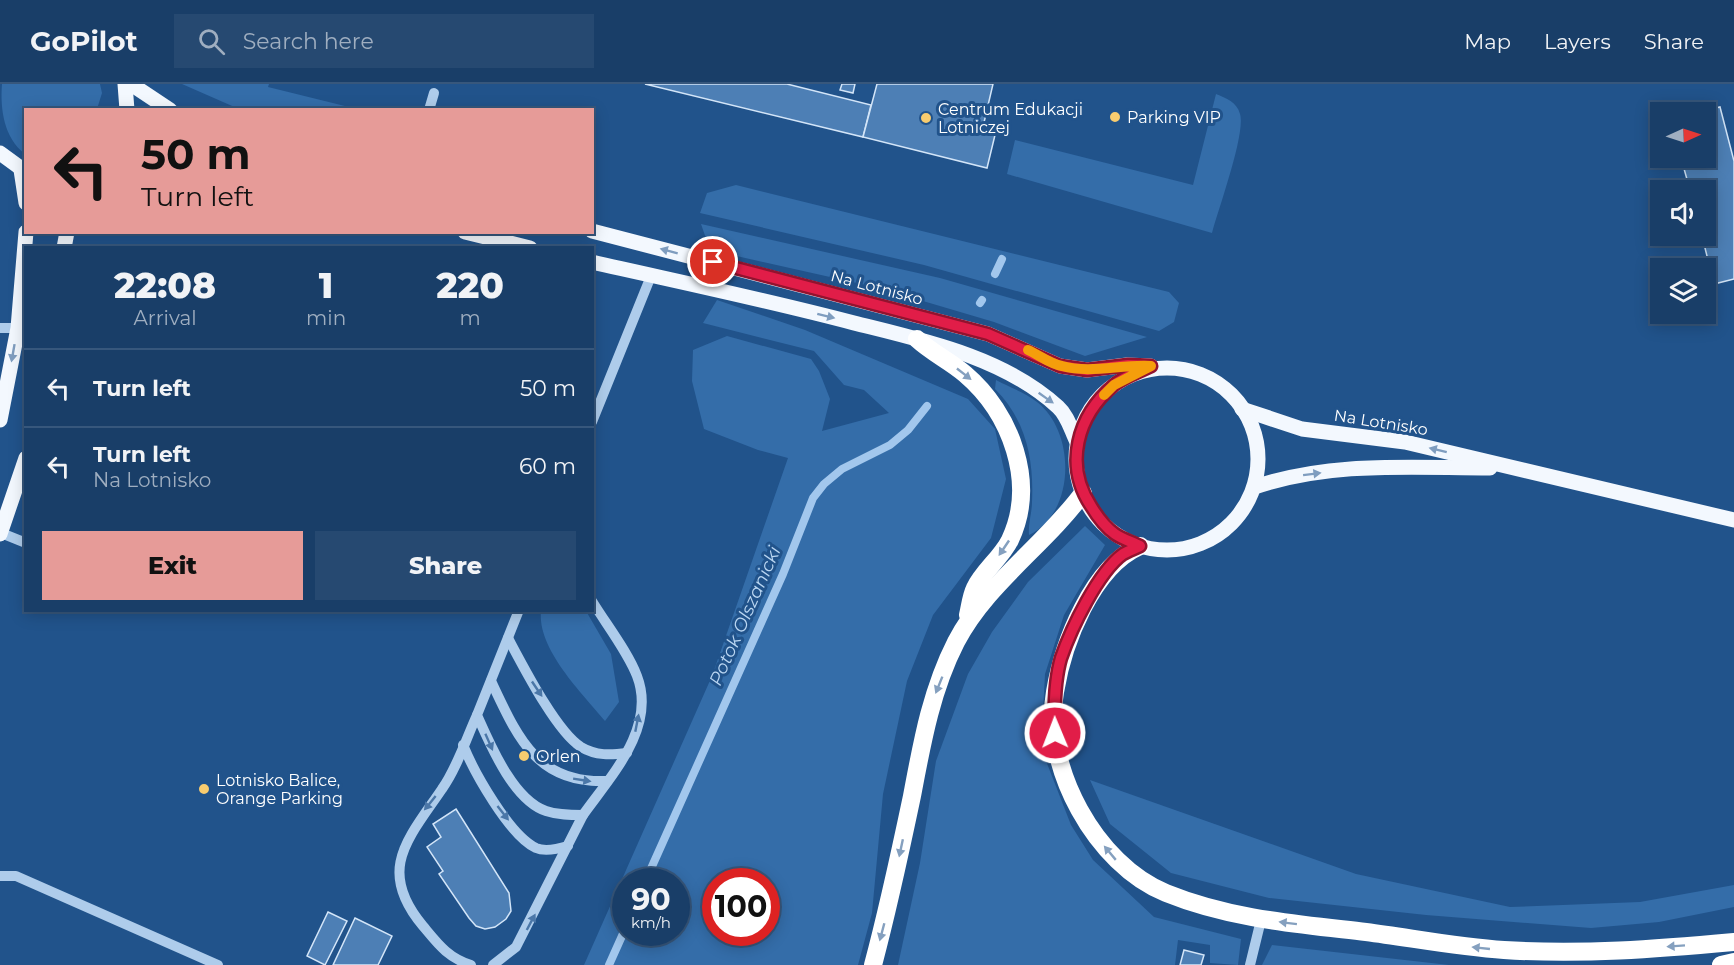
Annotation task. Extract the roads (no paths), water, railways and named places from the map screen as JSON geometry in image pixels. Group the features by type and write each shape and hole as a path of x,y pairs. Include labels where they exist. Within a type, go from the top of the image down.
{"highway":[{"path":"917,339 936,356 964,373 981,389 1008,429 1017,456 1021,486 1018,518 1009,541 975,588 963,632"},
{"path":"873,965 890,899 929,708 956,642 984,601 1062,522 1083,494"},
{"path":"1140,546 1124,553 1100,581 1061,658 1054,696 1055,733 1060,769 1081,811 1112,858 1163,892 1246,918 1504,950 1580,952 1734,942"},
{"path":"1721,965 1734,962"}],"main road":[{"path":"125,84 127,108"},
{"path":"131,84 167,108"},
{"path":"0,153 23,171"},
{"name":"Na Lotnisko","path":"594,232 988,334 1060,366 1087,370 1128,365 1151,366"},
{"path":"473,234 522,246"},
{"path":"0,420 18,327 24,256"},
{"path":"594,262 769,301 917,339 978,360 1009,374 1049,399 1067,418 1077,442"},
{"path":"1151,366 1173,366 1207,376 1222,385 1242,409 1255,442 1255,487 1246,510 1234,524 1215,537 1194,548 1178,550 1140,546 1115,534 1102,522 1083,494 1077,476 1077,442 1085,421 1114,385 1151,366"},
{"name":"Na Lotnisko","path":"1242,409 1302,429 1405,442 1734,520"},
{"path":"0,534 24,464"},
{"name":"Na Lotnisko","path":"1255,487 1300,475 1371,466 1515,468"}],"lane":[{"path":"430,108 434,93"},
{"path":"594,417 651,276"},
{"path":"0,328 18,327"},
{"path":"0,534 24,542"},
{"path":"493,965 516,947 583,815 627,753 638,724 641,699 637,676 594,604"},
{"path":"471,965 446,953 411,911 402,896 399,880 400,860 420,817 443,788 477,715 518,612"},
{"path":"508,638 529,677 568,735 581,746 595,753 609,755 627,753"},
{"path":"491,681 507,715 532,755 551,770 570,778 589,782 607,781"},
{"path":"477,715 493,750 524,798 544,811 583,815"},
{"path":"463,745 483,787 523,838 537,848 552,850 568,846"},
{"path":"0,876 16,876 218,965"},
{"path":"1250,965 1261,920"}],"waterway":[{"name":"Potok Olszanicki","path":"995,274 1002,259"},
{"name":"Potok Olszanicki","path":"651,868 783,574 813,498 824,484 842,469 890,445 908,430 927,406"},
{"name":"Potok Olszanicki","path":"609,965 618,946"}],"place":[{"name":"Parking VIP","path":"1115,117"},
{"name":"Centrum Edukacji Lotniczej","path":"926,118"},
{"name":"Orlen","path":"524,756"},
{"name":"Lotnisko Balice, Orange Parking","path":"204,789"}]}
